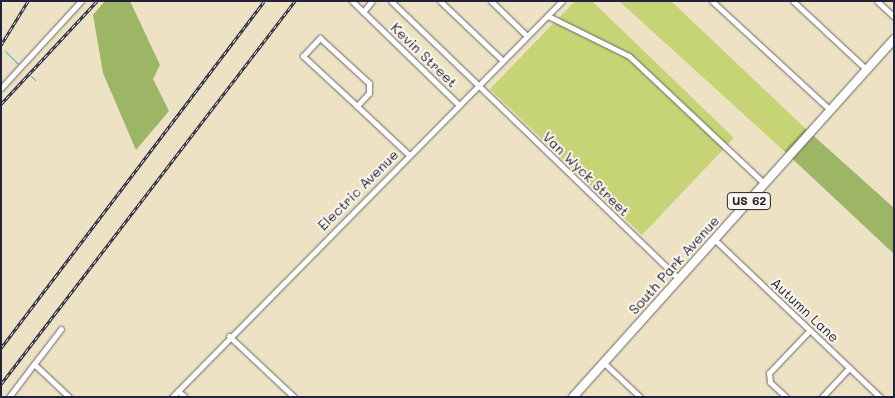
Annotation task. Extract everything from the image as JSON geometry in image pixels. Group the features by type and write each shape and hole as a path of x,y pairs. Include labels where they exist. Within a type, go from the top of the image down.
{"main road":[{"name":"South Park Avenue","path":"573,397 894,39"}],"street":[{"path":"1,88 81,1"},
{"name":"Kevin Street","path":"352,1 459,105"},
{"path":"363,12 372,1"},
{"name":"Van Wyck Street","path":"391,1 678,278"},
{"path":"440,1 502,60"},
{"path":"491,1 526,36"},
{"name":"Electric Avenue","path":"172,397 229,336 562,1"},
{"path":"712,1 830,110"},
{"path":"793,1 867,70"},
{"path":"877,1 894,17"},
{"path":"548,16 629,56 764,183"},
{"path":"357,106 371,88 369,83 320,38 303,56 409,155"},
{"name":"Autumn Lane","path":"714,240 880,397"},
{"path":"9,397 61,329"},
{"path":"786,397 770,382 770,373 810,330"},
{"path":"229,336 294,397"},
{"path":"603,362 640,397"},
{"path":"34,364 69,397"},
{"path":"822,397 850,368"},
{"path":"178,391 185,397"}],"green space":[{"path":"105,1 130,1 160,65 153,79 169,111 136,150 103,73 93,15"},
{"path":"575,1 592,1 734,138 642,235 490,89"},
{"path":"619,1 671,1 805,128 784,151"},
{"path":"805,128 894,208 894,254 784,151"}],"waterway":[{"path":"5,51 18,64"},
{"path":"31,76 35,80"}],"railway":[{"path":"1,45 28,1"},
{"path":"1,104 97,1"},
{"path":"1,348 264,1"},
{"path":"1,384 295,1"}]}
